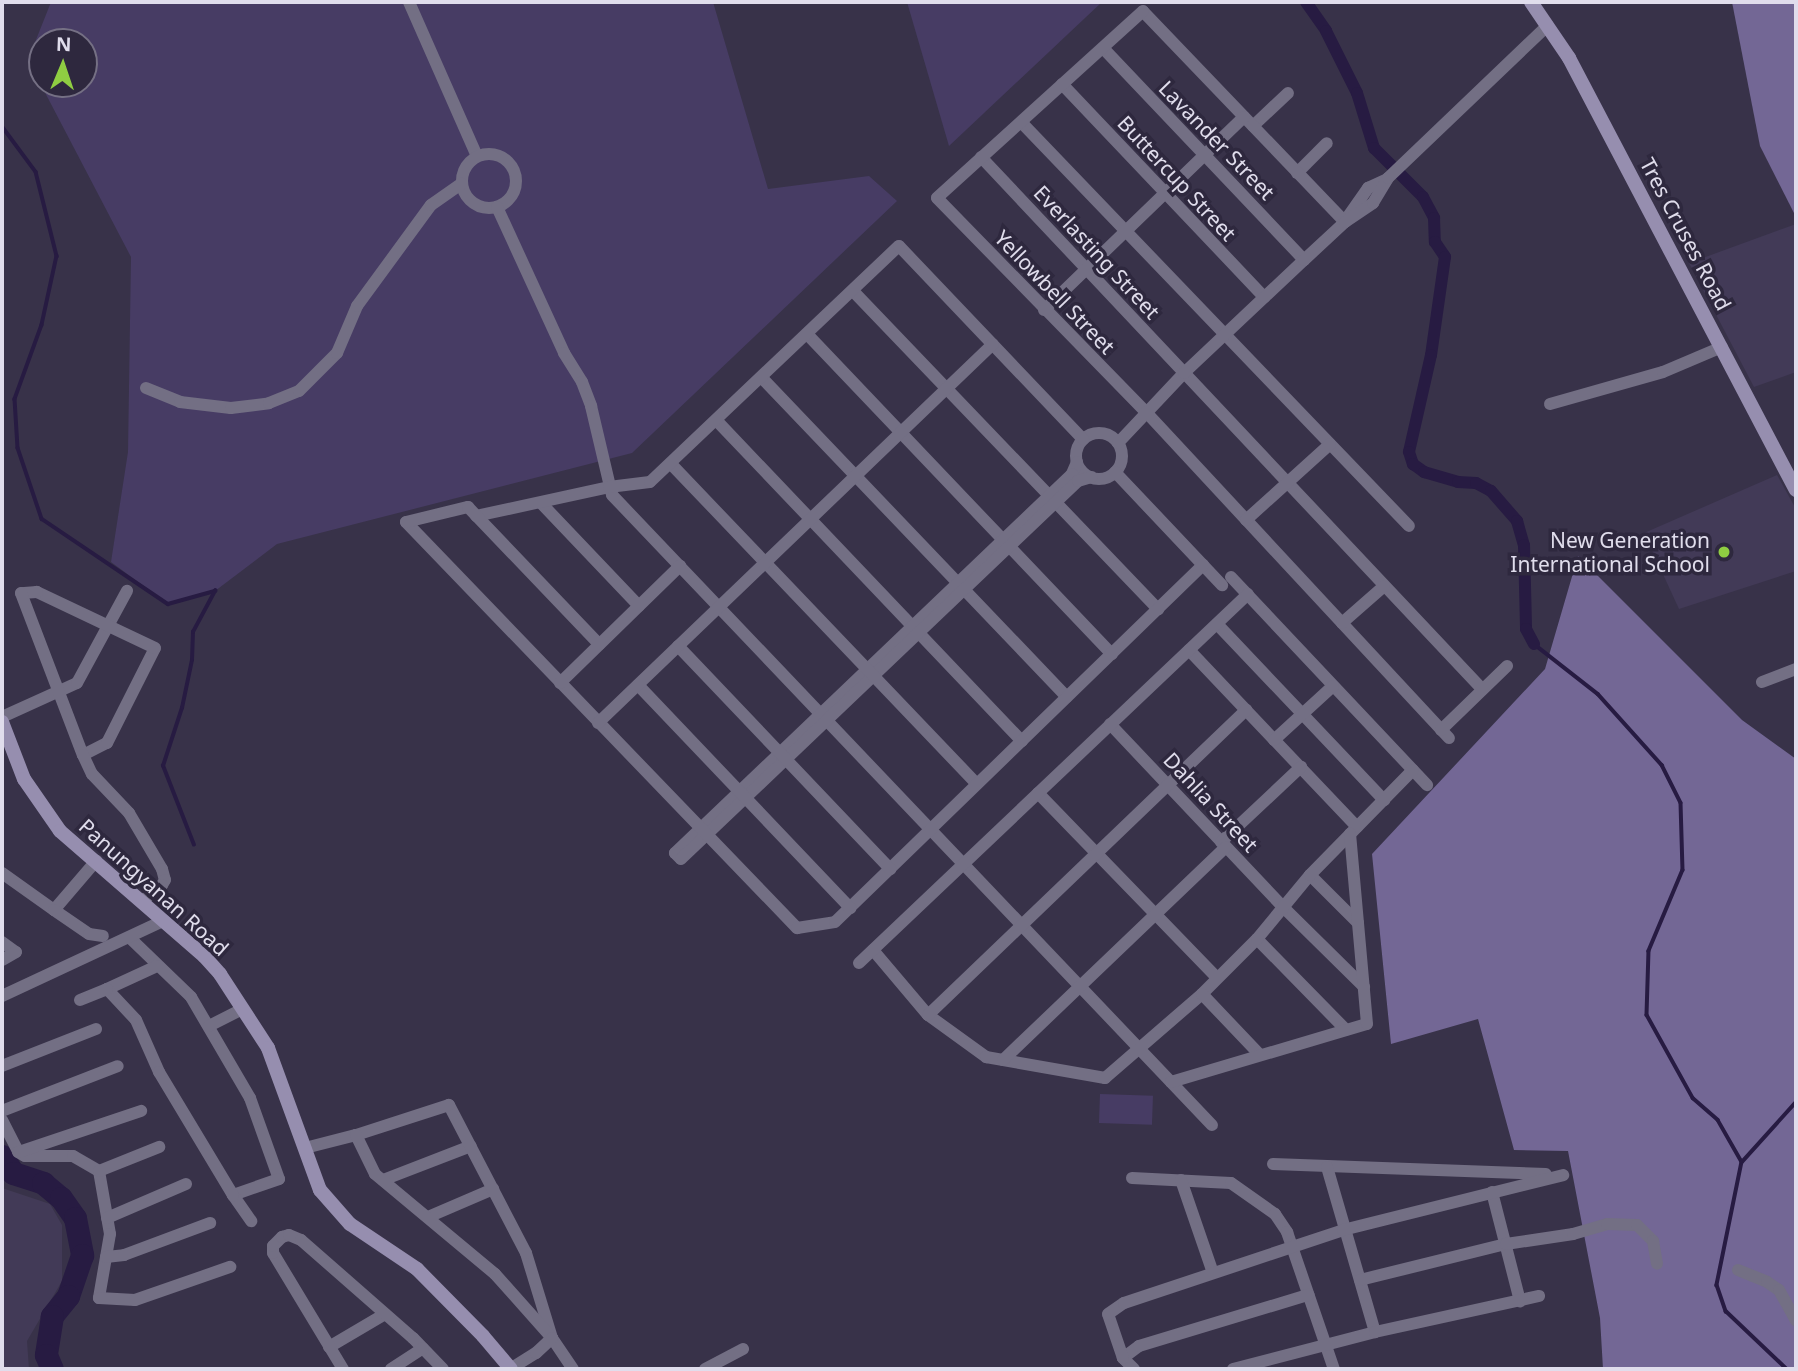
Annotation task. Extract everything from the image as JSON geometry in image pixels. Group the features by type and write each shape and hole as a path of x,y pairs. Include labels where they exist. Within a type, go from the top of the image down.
{"street":[{"path":"410,2 477,156"},
{"name":"Tres Cruses Road","path":"1531,2 1569,58 1796,490"},
{"path":"981,158 1143,11 1345,222"},
{"path":"1114,439 1146,412 1345,222 1373,203 1388,178 1548,25"},
{"name":"Lavander Street","path":"1102,48 1304,260"},
{"name":"Buttercup Street","path":"1062,84 1265,298"},
{"path":"1044,310 1205,155 1288,93"},
{"path":"1021,122 1409,526"},
{"path":"1297,173 1327,143"},
{"path":"477,156 499,156 514,171 513,192 497,207 484,208 471,202 461,184 463,171 477,156"},
{"name":"Yellowbell Street","path":"981,158 937,198 1146,412 1445,734 1482,689"},
{"name":"Everlasting Street","path":"981,158 1482,689"},
{"path":"146,388 180,402 231,408 269,402 299,391 337,353 356,306 431,205 461,184"},
{"path":"497,207 564,352 582,382 612,495 1212,1125"},
{"path":"476,516 650,482 672,465 899,246 1083,439"},
{"path":"853,291 1158,609"},
{"path":"807,334 1112,653"},
{"path":"598,723 993,344"},
{"path":"1550,404 1663,372 1722,347"},
{"path":"762,378 1067,697"},
{"path":"717,421 1022,741"},
{"path":"702,833 1053,499 1078,481 1091,477 1104,478 1115,472 1122,455 1114,439 1098,433 1083,439 1077,450 1077,462 1072,474 1053,499"},
{"path":"1246,520 1330,443"},
{"path":"1077,462 1091,477"},
{"path":"672,465 977,784"},
{"path":"1115,472 1203,565 1248,594 1427,785"},
{"path":"541,503 639,606"},
{"path":"600,644 468,508 406,522 702,833 797,928 835,922 1203,565"},
{"path":"560,683 680,566"},
{"path":"1342,623 1383,587"},
{"path":"2,719 78,683 127,591"},
{"path":"83,755 107,743 155,648 37,592 21,593 61,691 83,755 92,774 142,832 162,869 165,880 162,885 141,902"},
{"path":"859,963 1248,594"},
{"path":"1216,624 1384,800"},
{"path":"678,646 890,869"},
{"path":"1171,1082 1367,1024 1358,923 1354,830 1301,767 1189,650"},
{"path":"1482,689 1507,666"},
{"path":"1762,681 1796,670"},
{"path":"638,685 850,908"},
{"path":"1274,740 1334,685"},
{"path":"928,1015 1170,787 1247,710"},
{"name":"Panungyanan Road","path":"2,719 13,756 37,801 60,831 220,974 268,1048 320,1190 350,1224 416,1269 484,1336 511,1369"},
{"name":"Dahlia Street","path":"1110,724 1283,907 1364,987"},
{"path":"1003,1060 1155,915 1301,767"},
{"path":"873,950 928,1015 986,1057 1105,1078 1202,993 1257,939 1310,875 1413,770"},
{"path":"1038,793 1217,978"},
{"path":"54,910 96,861"},
{"path":"2,873 89,934 103,936"},
{"path":"1310,875 1358,923"},
{"path":"2,996 163,921"},
{"path":"130,937 191,997 250,1098 279,1179 233,1195"},
{"path":"1257,939 1346,1030"},
{"path":"2,943 16,952 2,960"},
{"path":"80,1000 157,966"},
{"path":"107,989 136,1020 159,1072 251,1221"},
{"path":"1202,993 1260,1055"},
{"path":"209,1026 243,1009"},
{"path":"2,1066 96,1029"},
{"path":"2,1111 118,1066"},
{"path":"305,1148 356,1135 449,1105 526,1253 552,1338"},
{"path":"18,1153 141,1111"},
{"path":"2,1119 18,1153 25,1156 73,1156 99,1171"},
{"path":"356,1135 375,1174 495,1274 552,1338 573,1369"},
{"path":"383,1180 471,1146"},
{"path":"99,1171 159,1147"},
{"path":"1134,1369 1123,1358 1108,1314 1124,1303 1343,1230 1563,1175 1273,1164"},
{"path":"1327,1167 1343,1230 1375,1332"},
{"path":"99,1171 110,1234 99,1298 135,1300 230,1267"},
{"path":"1132,1178 1231,1183 1275,1214 1292,1247 1334,1369"},
{"path":"1181,1180 1213,1272"},
{"path":"107,1218 186,1184"},
{"path":"428,1217 493,1189"},
{"path":"1492,1192 1520,1301"},
{"path":"106,1257 124,1255 210,1223"},
{"path":"1360,1280 1506,1244 1573,1234 1607,1224 1637,1225 1653,1241 1657,1264"},
{"path":"343,1369 273,1253 273,1246 282,1237 289,1235 301,1240 443,1369"},
{"path":"1738,1270 1768,1282 1779,1290 1796,1321"},
{"path":"1123,1358 1139,1346 1308,1295"},
{"path":"1233,1369 1375,1332 1539,1296"},
{"path":"329,1347 384,1314"},
{"path":"511,1369 536,1353 552,1338"},
{"path":"391,1369 423,1348"},
{"path":"705,1369 743,1349"}],"shaded area":[{"path":"51,2 713,2 768,189 869,176 897,201 632,453 277,544 215,591 168,604 111,562 128,452 131,257 48,98 98,98 98,28 41,28"},
{"path":"907,2 1102,2 949,146"},
{"path":"1732,2 1796,2 1796,217 1760,146"},
{"path":"1796,224 1796,372 1754,387 1689,263"},
{"name":"New Generation International School","path":"1777,475 1796,509 1796,571 1679,609 1644,533"},
{"path":"1578,556 1742,720 1796,759 1796,1369 1603,1369 1600,1318 1568,1151 1514,1150 1478,1019 1391,1044 1372,854 1545,669"},
{"path":"1100,1094 1153,1096 1152,1125 1099,1123"},
{"path":"2,1188 50,1204 62,1225 62,1281 27,1341 29,1369 2,1369"}],"waterway":[{"path":"1306,2 1326,31 1357,93 1374,148 1423,197 1434,218 1435,242 1445,257 1431,355 1409,452 1413,464 1424,472 1458,482 1476,483 1491,491 1517,521 1524,545 1526,629 1534,644"},
{"path":"2,126 36,172 57,256 42,325 15,399 18,448 42,519 168,604 215,591"},
{"path":"194,845 163,766 182,708 192,660 193,632 215,591"},
{"path":"1534,644 1598,694 1662,765 1681,803 1683,870 1649,951 1647,1015 1693,1098 1718,1120 1742,1162 1717,1285 1726,1311 1787,1369"},
{"path":"1742,1162 1796,1102"},
{"path":"2,1156 13,1173 43,1183 61,1198 75,1218 82,1255 68,1296 52,1316 46,1355 52,1369"}],"place":[{"name":"New Generation International School","path":"1724,552"}]}
